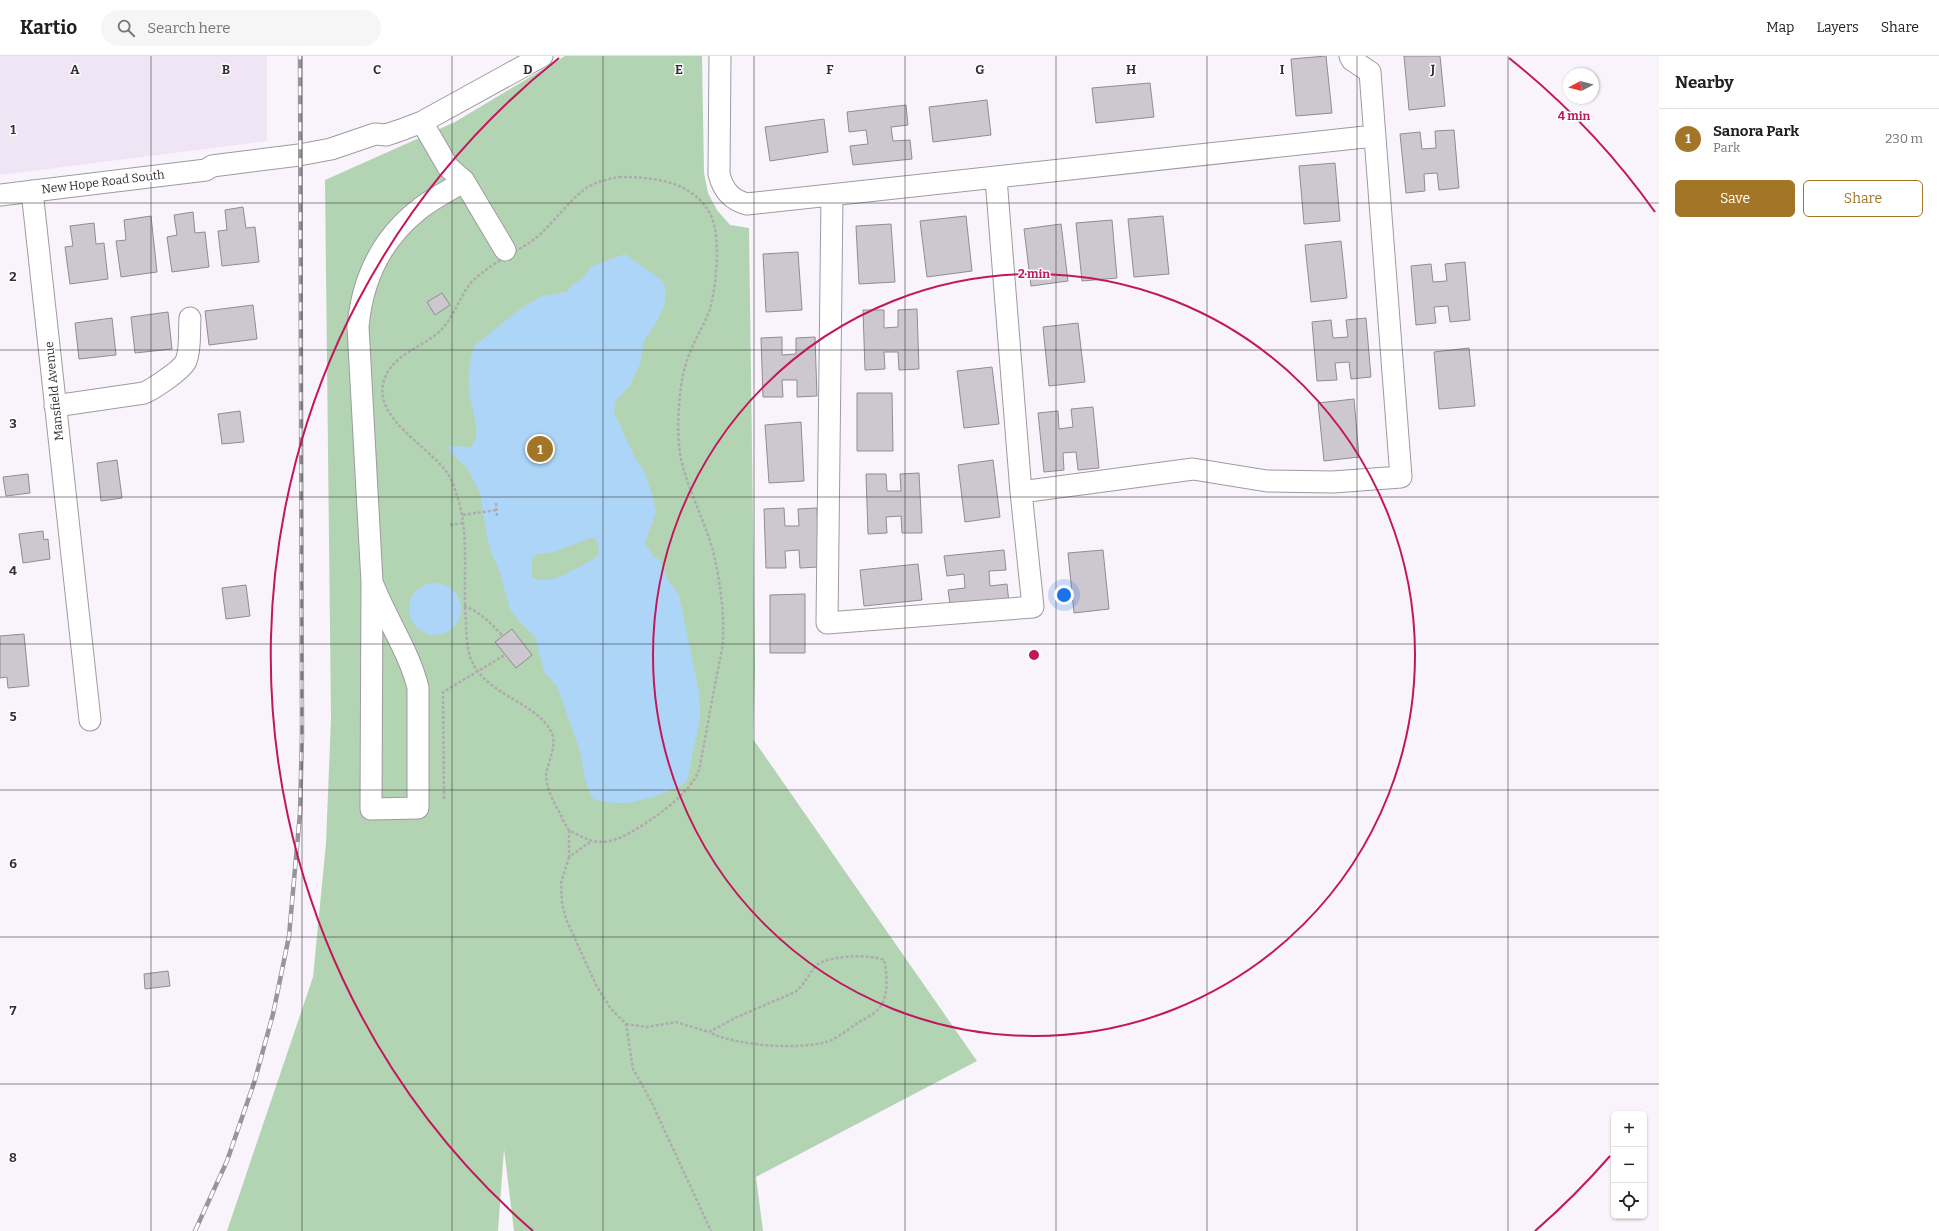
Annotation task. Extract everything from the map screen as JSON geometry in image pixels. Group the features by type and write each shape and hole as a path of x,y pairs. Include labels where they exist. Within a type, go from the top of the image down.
{"street":[{"name":"New Hope Road South","path":"0,195 206,170 212,166 299,155 331,149 375,134 386,135 422,122 542,56"},
{"path":"720,56 719,174 721,183 726,192 739,202 747,204 1374,136"},
{"path":"1021,492 1193,469 1267,481 1333,482 1401,477 1370,72 1352,60 1350,56"},
{"path":"422,122 448,167 464,181 505,250"},
{"path":"832,195 827,623 1033,607 1021,492 996,178"},
{"path":"372,582 384,612 415,675 418,688 418,808 371,809 372,582 358,347 360,307 365,286 374,266 381,251 394,234 417,211 464,181"},
{"name":"Mansfield Avenue","path":"32,191 90,720"},
{"path":"55,406 144,393 156,388 186,363 190,318"}],"path":[{"path":"619,177 641,177 660,179 676,184 695,196 706,208 713,220 716,241 716,271 709,312 688,356 680,394 678,433 681,460 690,490 706,527 715,560 721,601 723,637 699,770 695,780 653,819 630,833 608,842 590,842 569,830 552,800 546,777 553,738 550,730 539,717 484,679 470,657 464,606 464,523 455,490 447,471 396,420 384,400 383,386 386,374 395,360 424,344 442,330 470,285 488,268 533,240 587,187 619,177"},
{"path":"496,504 498,516"},
{"path":"463,515 497,510"},
{"path":"450,525 464,523"},
{"path":"464,606 476,610 484,616 503,636"},
{"path":"444,799 443,692 505,655"},
{"path":"569,830 568,856 561,883 562,903 566,919 596,985 611,1009 626,1024 633,1069 651,1101 711,1231"},
{"path":"568,856 590,842"},
{"path":"626,1024 647,1027 676,1022 709,1032 719,1038 741,1043 797,1046 828,1042 880,1008 884,998 887,973 884,960 869,956 824,961 816,966 803,986 795,992 735,1018 709,1032"}],"shaded area":[{"path":"0,56 267,56 267,141 0,175"}],"green space":[{"path":"565,56 702,56 704,173 708,193 717,210 730,225 749,228 755,670 753,739 977,1061 756,1177 763,1231 514,1231 504,1149 498,1231 227,1231 313,977 326,843 331,719 325,180 455,122"}],"water":[{"path":"625,254 663,281 666,291 664,306 657,321 644,341 640,364 629,387 616,400 614,412 634,456 643,469 652,494 656,512 645,543 654,558 659,559 668,580 679,595 699,692 700,719 687,781 679,787 653,797 630,803 612,803 596,800 591,796 585,779 580,751 557,686 545,674 535,637 518,620 510,609 499,570 491,552 487,537 480,492 468,469 450,452 449,446 471,447 475,441 476,427 469,389 470,362 474,346 523,307 542,296 567,292 572,285 584,277 592,266","holes":["594,537 598,545 599,555 566,574 547,580 539,580 532,577 532,559 537,554 551,553"]},
{"path":"435,583 445,585 453,591 459,599 461,609 459,619 453,627 445,633 435,635 425,633 417,627 411,619 409,609 411,599 417,591 425,585"}],"building":[{"path":"1326,56 1332,113 1296,116 1291,59"},
{"path":"1404,56 1440,56 1445,106 1409,110"},
{"path":"1150,83 1154,117 1096,123 1092,88"},
{"path":"987,100 991,135 933,142 929,107"},
{"path":"906,105 908,125 891,127 893,141 910,140 912,159 853,165 850,146 868,144 866,130 849,132 847,112"},
{"path":"824,119 828,152 770,161 765,127"},
{"path":"1454,130 1459,188 1439,190 1437,173 1424,174 1425,191 1406,193 1400,134 1420,132 1422,149 1436,148 1435,131"},
{"path":"1335,163 1340,221 1304,224 1299,166"},
{"path":"243,207 246,228 255,227 259,262 222,266 218,231 227,230 225,210"},
{"path":"193,212 195,233 205,232 209,267 172,272 167,237 177,235 174,215"},
{"path":"151,216 157,272 121,277 116,241 126,240 124,220"},
{"path":"966,216 972,271 927,277 920,221"},
{"path":"1163,216 1169,274 1134,277 1128,219"},
{"path":"1112,220 1117,278 1082,281 1076,223"},
{"path":"94,223 96,244 104,243 108,279 70,284 65,247 73,246 70,226"},
{"path":"891,224 895,282 859,284 856,226"},
{"path":"1061,224 1068,281 1031,286 1024,229"},
{"path":"1341,241 1347,298 1311,302 1305,245"},
{"path":"798,252 802,310 766,312 763,254"},
{"path":"1465,262 1470,320 1450,322 1448,306 1434,307 1436,323 1416,325 1411,266 1431,264 1433,282 1447,281 1445,264"},
{"path":"442,293 450,305 435,315 427,302"},
{"path":"253,305 257,339 209,345 205,311"},
{"path":"917,309 919,369 899,370 898,352 884,352 885,369 865,370 863,310 884,310 884,328 898,327 898,310"},
{"path":"168,312 172,349 135,353 131,317"},
{"path":"112,318 116,355 79,359 75,323"},
{"path":"1366,318 1371,377 1351,379 1349,362 1335,363 1337,380 1317,381 1312,322 1331,320 1333,338 1348,337 1346,320"},
{"path":"1078,323 1085,382 1049,386 1043,327"},
{"path":"782,337 782,355 796,354 796,338 815,337 817,396 797,397 797,380 782,380 783,397 763,397 761,338"},
{"path":"1469,348 1475,406 1439,409 1434,352"},
{"path":"992,367 999,424 964,428 957,371"},
{"path":"857,393 892,393 893,451 857,451"},
{"path":"1354,399 1359,457 1324,461 1318,403"},
{"path":"1093,407 1099,468 1078,470 1076,452 1063,453 1064,470 1044,472 1038,413 1058,411 1059,429 1073,427 1071,409"},
{"path":"240,411 244,442 222,444 218,414"},
{"path":"801,422 804,481 769,483 765,425"},
{"path":"117,460 122,498 101,501 97,463"},
{"path":"993,460 1000,517 965,522 958,465"},
{"path":"919,473 922,533 902,533 901,516 886,517 887,533 868,534 866,474 886,474 887,491 901,491 900,474"},
{"path":"28,474 30,493 6,496 3,477"},
{"path":"784,508 785,526 799,526 798,509 817,508 819,567 800,568 799,550 785,551 786,568 766,568 764,509"},
{"path":"43,531 44,540 48,539 50,559 23,563 19,534"},
{"path":"1004,550 1006,570 989,571 990,586 1007,584 1009,603 951,610 948,590 965,588 964,574 947,576 944,556"},
{"path":"1103,550 1109,609 1074,613 1068,553"},
{"path":"918,564 922,600 864,606 860,570"},
{"path":"246,585 250,616 226,619 222,588"},
{"path":"805,594 805,653 770,653 770,595"},
{"path":"512,629 532,655 516,668 495,642"},
{"path":"24,634 29,686 8,688 7,677 0,678 0,636"},
{"path":"168,971 170,986 145,989 144,974"}],"railway":[{"path":"195,1231 227,1161 255,1080 273,1014 289,936 300,813 302,734 300,56"}],"place":[{"name":"Sanora Park","path":"540,449"}]}
